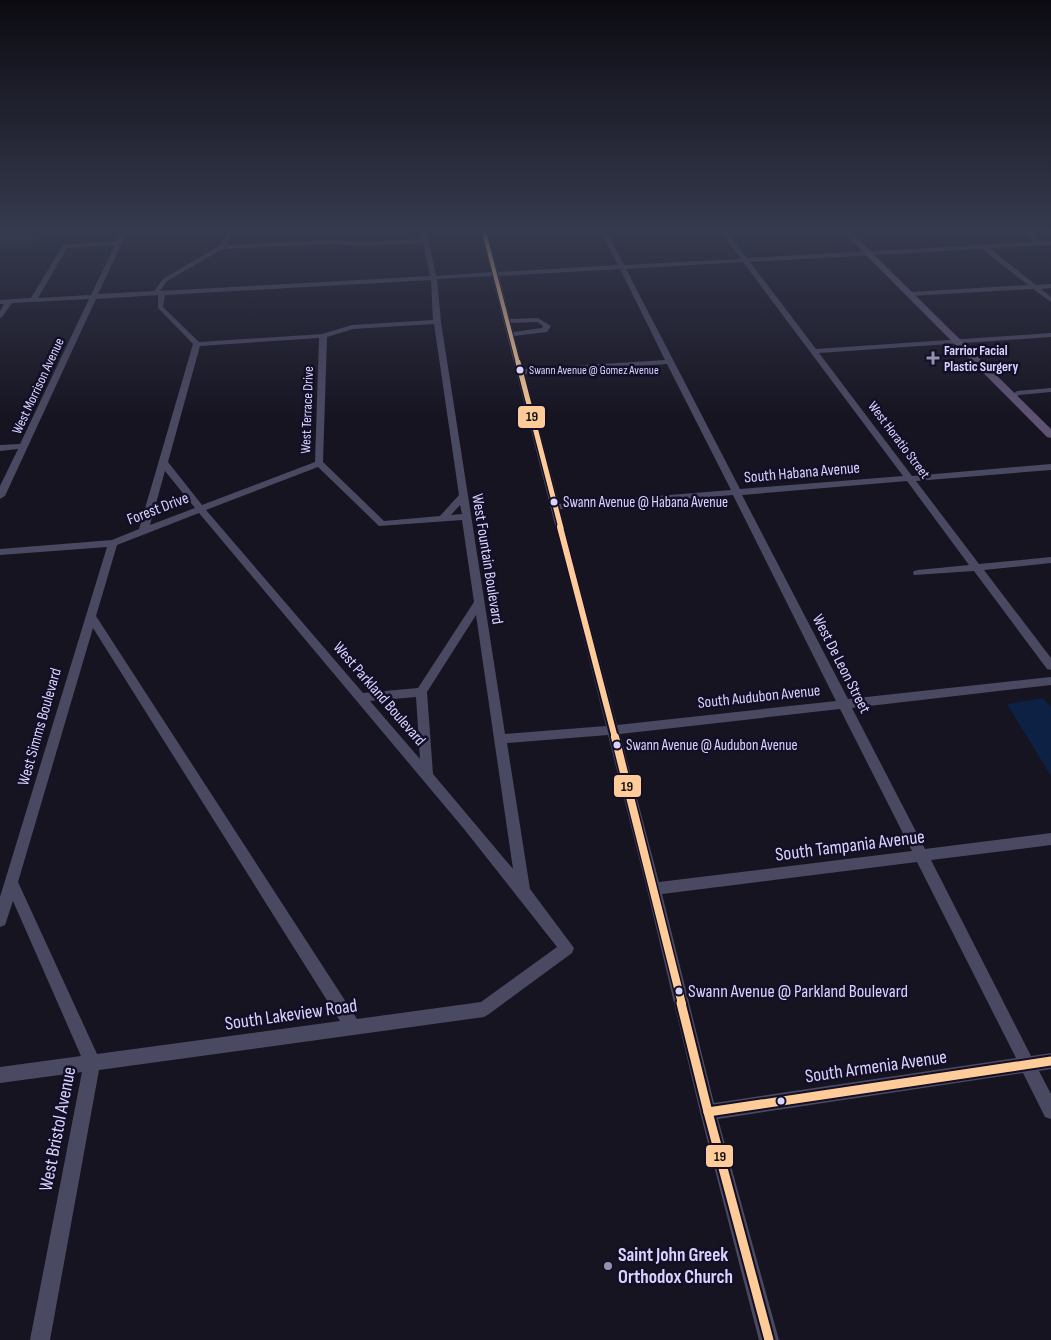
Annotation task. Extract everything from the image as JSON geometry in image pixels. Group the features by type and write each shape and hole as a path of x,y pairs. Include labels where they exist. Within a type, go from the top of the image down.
{"main road":[{"path":"911,295 1051,435"}],"street":[{"path":"33,301 37,295"},
{"name":"West Morrison Avenue","path":"0,496 95,295"},
{"path":"0,302 137,295"},
{"path":"159,295 160,307"},
{"name":"West Fountain Boulevard","path":"435,295 437,322 462,497 524,890"},
{"path":"501,295 654,889 708,1112 769,1340"},
{"name":"West De Leon Street","path":"636,295 1051,1111"},
{"name":"West Horatio Street","path":"771,295 1051,666"},
{"path":"128,296 160,307 198,344 323,336 352,327 437,322"},
{"path":"0,316 9,302"},
{"path":"508,321 538,320 547,326 544,330 536,332 511,334"},
{"path":"814,351 1051,335"},
{"name":"West Terrace Drive","path":"323,336 319,463 382,524 465,516"},
{"path":"144,530 198,344"},
{"path":"520,372 669,362"},
{"path":"1013,397 1017,393 1051,390"},
{"path":"1013,397 1024,399 1051,397"},
{"path":"0,448 23,446"},
{"name":"West Parkland Boulevard","path":"164,462 200,509 360,698 427,773 524,890 568,948"},
{"name":"Forest Drive","path":"0,552 112,543 319,463"},
{"name":"South Habana Avenue","path":"555,507 736,494 1051,467"},
{"path":"443,518 462,497"},
{"name":"West Simms Boulevard","path":"0,920 112,543"},
{"path":"918,574 1051,560"},
{"path":"427,773 421,692 478,604"},
{"path":"90,615 353,1027"},
{"name":"South Audubon Avenue","path":"500,740 612,730 1051,681"},
{"path":"360,698 421,692"},
{"name":"South Tampania Avenue","path":"654,889 1051,839"},
{"name":"West Bristol Avenue","path":"12,882 92,1062 40,1340"},
{"name":"South Lakeview Road","path":"0,1075 484,1009 568,948"},
{"name":"South Armenia Avenue","path":"708,1112 1051,1060"}],"water":[{"path":"1043,698 1051,707 1051,776 1007,704"}],"transit line":[{"name":"19","path":"500,295 654,889 708,1112 769,1340"},
{"name":"19","path":"708,1112 1051,1061"}],"place":[{"name":"Farrior Facial Plastic Surgery","path":"933,358"},
{"name":"Swann Avenue @ Gomez Avenue","path":"520,370"},
{"name":"Swann Avenue @ Habana Avenue","path":"554,502"},
{"name":"Swann Avenue @ Audubon Avenue","path":"617,745"},
{"name":"Swann Avenue @ Parkland Boulevard","path":"679,991"},
{"name":"Saint John Greek Orthodox Church","path":"608,1266"}]}
